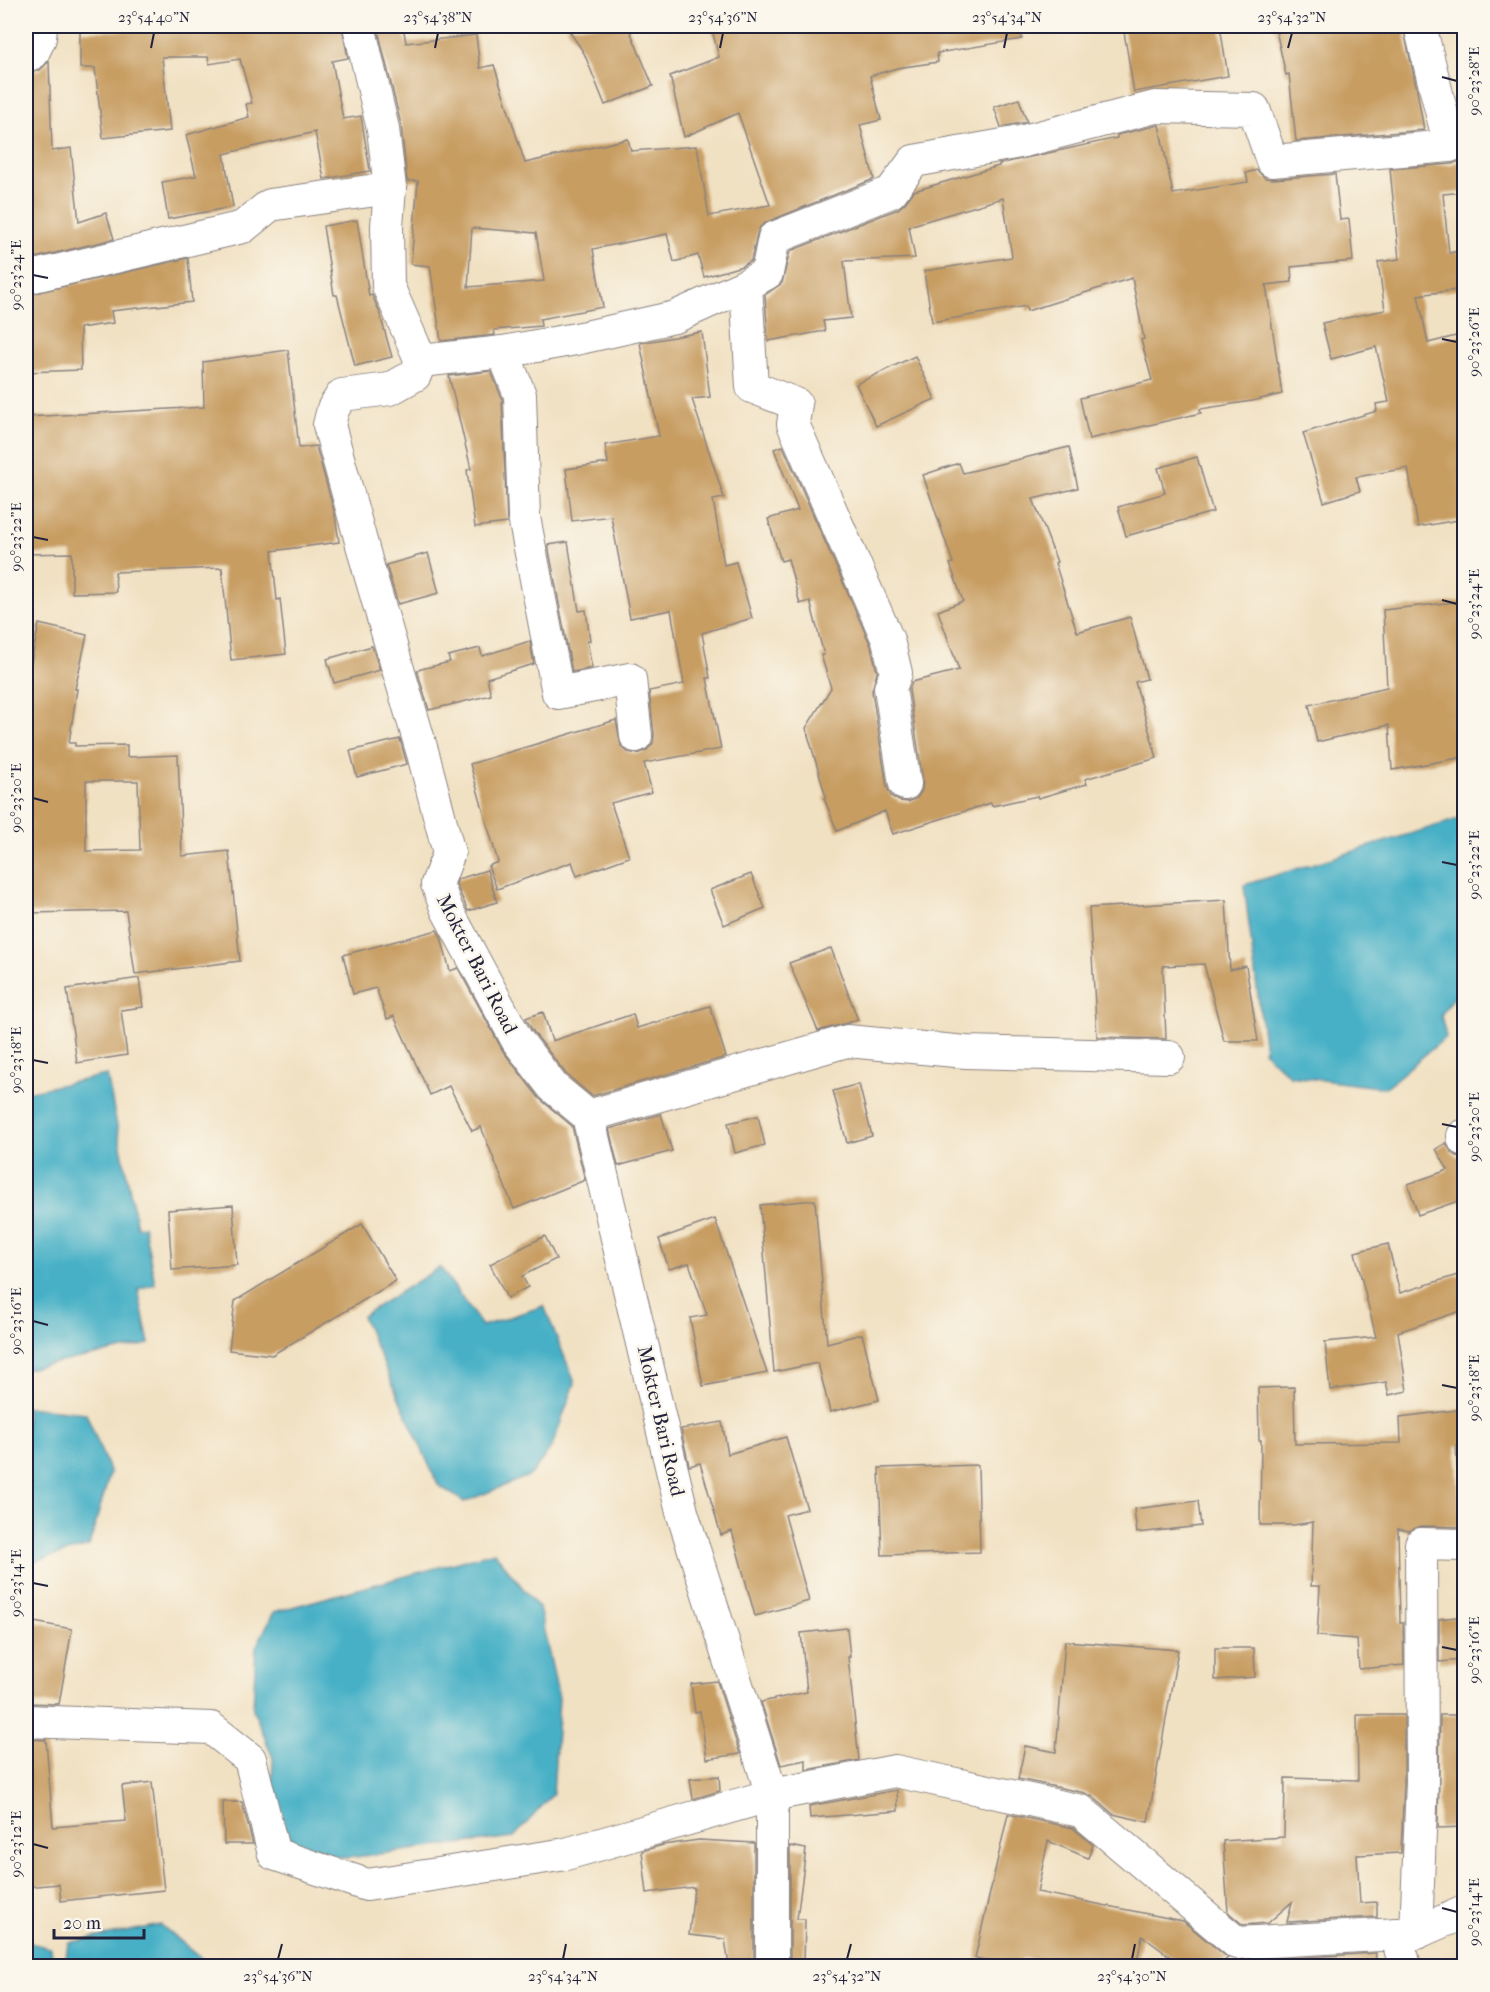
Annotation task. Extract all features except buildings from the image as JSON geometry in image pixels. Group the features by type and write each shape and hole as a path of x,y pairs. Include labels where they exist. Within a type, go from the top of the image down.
{"street":[{"path":"26,56 33,53 40,38 41,26"},
{"path":"360,26 383,129 390,188 387,226 388,286 421,361 503,352 576,339 675,317 767,273 774,238 891,192 914,161 1020,142 1155,106 1254,109 1272,161 1450,146 1420,26"},
{"path":"26,278 243,227 270,206 390,188"},
{"path":"746,285 752,387 796,404 794,424 888,640 896,673 890,688 905,784"},
{"path":"503,352 520,395 524,517 558,693 630,679 636,736"},
{"name":"Mokter Bari Road","path":"421,361 415,375 390,389 342,394 333,409 329,425 449,853 437,884 447,910 516,1040 553,1087 588,1116 682,1512 772,1795 772,1966"},
{"path":"588,1116 847,1041 966,1052 1169,1057"},
{"path":"1405,1966 1406,1934 1422,1782 1421,1544 1464,1545"},
{"path":"26,1721 211,1728 250,1759 274,1854 367,1886 566,1854 772,1795 895,1771 1082,1811 1237,1943 1262,1954 1406,1934 1464,1912"}],"water":[{"path":"1458,819 1464,826 1464,983 1441,1015 1446,1037 1385,1088 1290,1076 1263,1051 1265,1051 1244,885"},
{"path":"107,1075 137,1227 144,1226 155,1284 138,1289 149,1344 26,1369 26,1092"},
{"path":"440,1267 482,1326 544,1306 575,1383 552,1446 531,1475 464,1502 438,1485 362,1316"},
{"path":"26,1407 86,1413 110,1473 89,1546 26,1564"},
{"path":"494,1552 539,1608 559,1698 553,1794 514,1837 347,1858 302,1851 271,1813 273,1758 253,1709 256,1647 274,1612"},
{"path":"161,1925 201,1958 203,1966 65,1966 68,1943"},
{"path":"26,1942 51,1948 53,1966 26,1966"}]}
